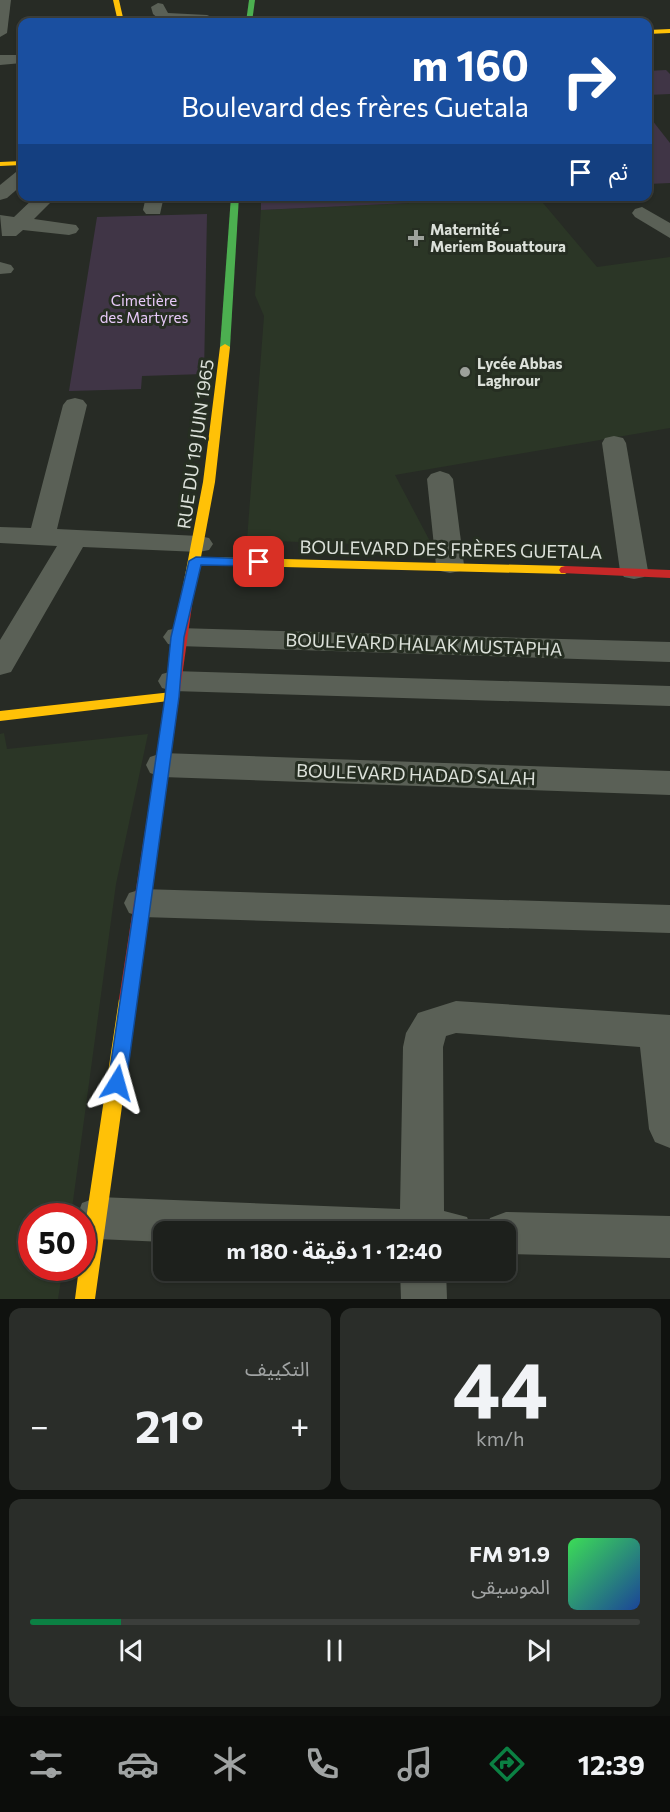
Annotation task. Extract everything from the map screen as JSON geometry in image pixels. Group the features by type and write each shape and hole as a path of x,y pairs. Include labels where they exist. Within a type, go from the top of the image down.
{"main road":[{"path":"116,0 120,18"},
{"path":"250,18 252,0"},
{"path":"652,32 670,31"},
{"path":"0,164 18,163"},
{"name":"RUE DU 19 JUIN 1965","path":"85,1299 173,689 178,637 198,552 221,409 235,201"},
{"name":"BOULEVARD DES FRÈRES GUETALA","path":"198,552 670,574"},
{"path":"0,716 173,689"}],"street":[{"path":"0,33 4,0"},
{"path":"158,7 160,14 165,17 203,18"},
{"path":"0,60 18,59"},
{"path":"0,194 18,179"},
{"path":"0,240 9,222 40,201"},
{"path":"642,213 670,232"},
{"path":"9,222 69,229"},
{"path":"42,537 75,405"},
{"path":"614,443 634,571"},
{"path":"440,479 450,565"},
{"path":"0,535 75,538 198,552"},
{"path":"0,665 75,538"},
{"name":"BOULEVARD HALAK MUSTAPHA","path":"178,637 670,652"},
{"path":"173,689 670,696"},
{"name":"BOULEVARD HADAD SALAH","path":"162,765 670,783"},
{"path":"142,903 670,919"},
{"path":"422,1221 423,1047 425,1032 433,1024 456,1017 664,1032 670,1129"},
{"path":"98,1218 173,1221"},
{"path":"516,1233 670,1237"},
{"path":"423,1281 424,1299"}],"shaded area":[{"name":"Lycée Abbas Laghrour","path":"453,201 541,201 597,267 670,257 670,428 395,475 433,547 247,540 264,316 255,295 261,210"},
{"path":"4,733 7,749 148,734 116,884 73,1203 18,1203 18,1281 61,1281 58,1299 0,1299 0,734"}],"green space":[{"path":"666,70 670,74 670,94 652,95 652,71"},
{"path":"652,120 670,143 670,183 652,184"},
{"path":"261,201 453,201 261,210"},
{"name":"Cimetière des Martyres","path":"207,214 204,374 142,376 141,389 69,391 97,217"}],"traffic: fast":[{"path":"250,18 252,0"},
{"path":"225,347 235,201"}],"traffic: slow":[{"path":"116,0 120,18"},
{"path":"652,32 670,31"},
{"path":"0,164 18,163"},
{"path":"188,591 209,482 225,347"},
{"path":"196,561 565,570"},
{"path":"0,716 172,697"},
{"path":"85,1299 128,999"}],"traffic: jam":[{"path":"565,570 670,574"},
{"path":"128,999 188,591"}],"place":[{"name":"Maternité - Meriem Bouattoura","path":"416,238"},
{"name":"Lycée Abbas Laghrour","path":"465,372"}],"route":[{"path":"117,1083 172,697 178,637 196,561 259,562"}]}
